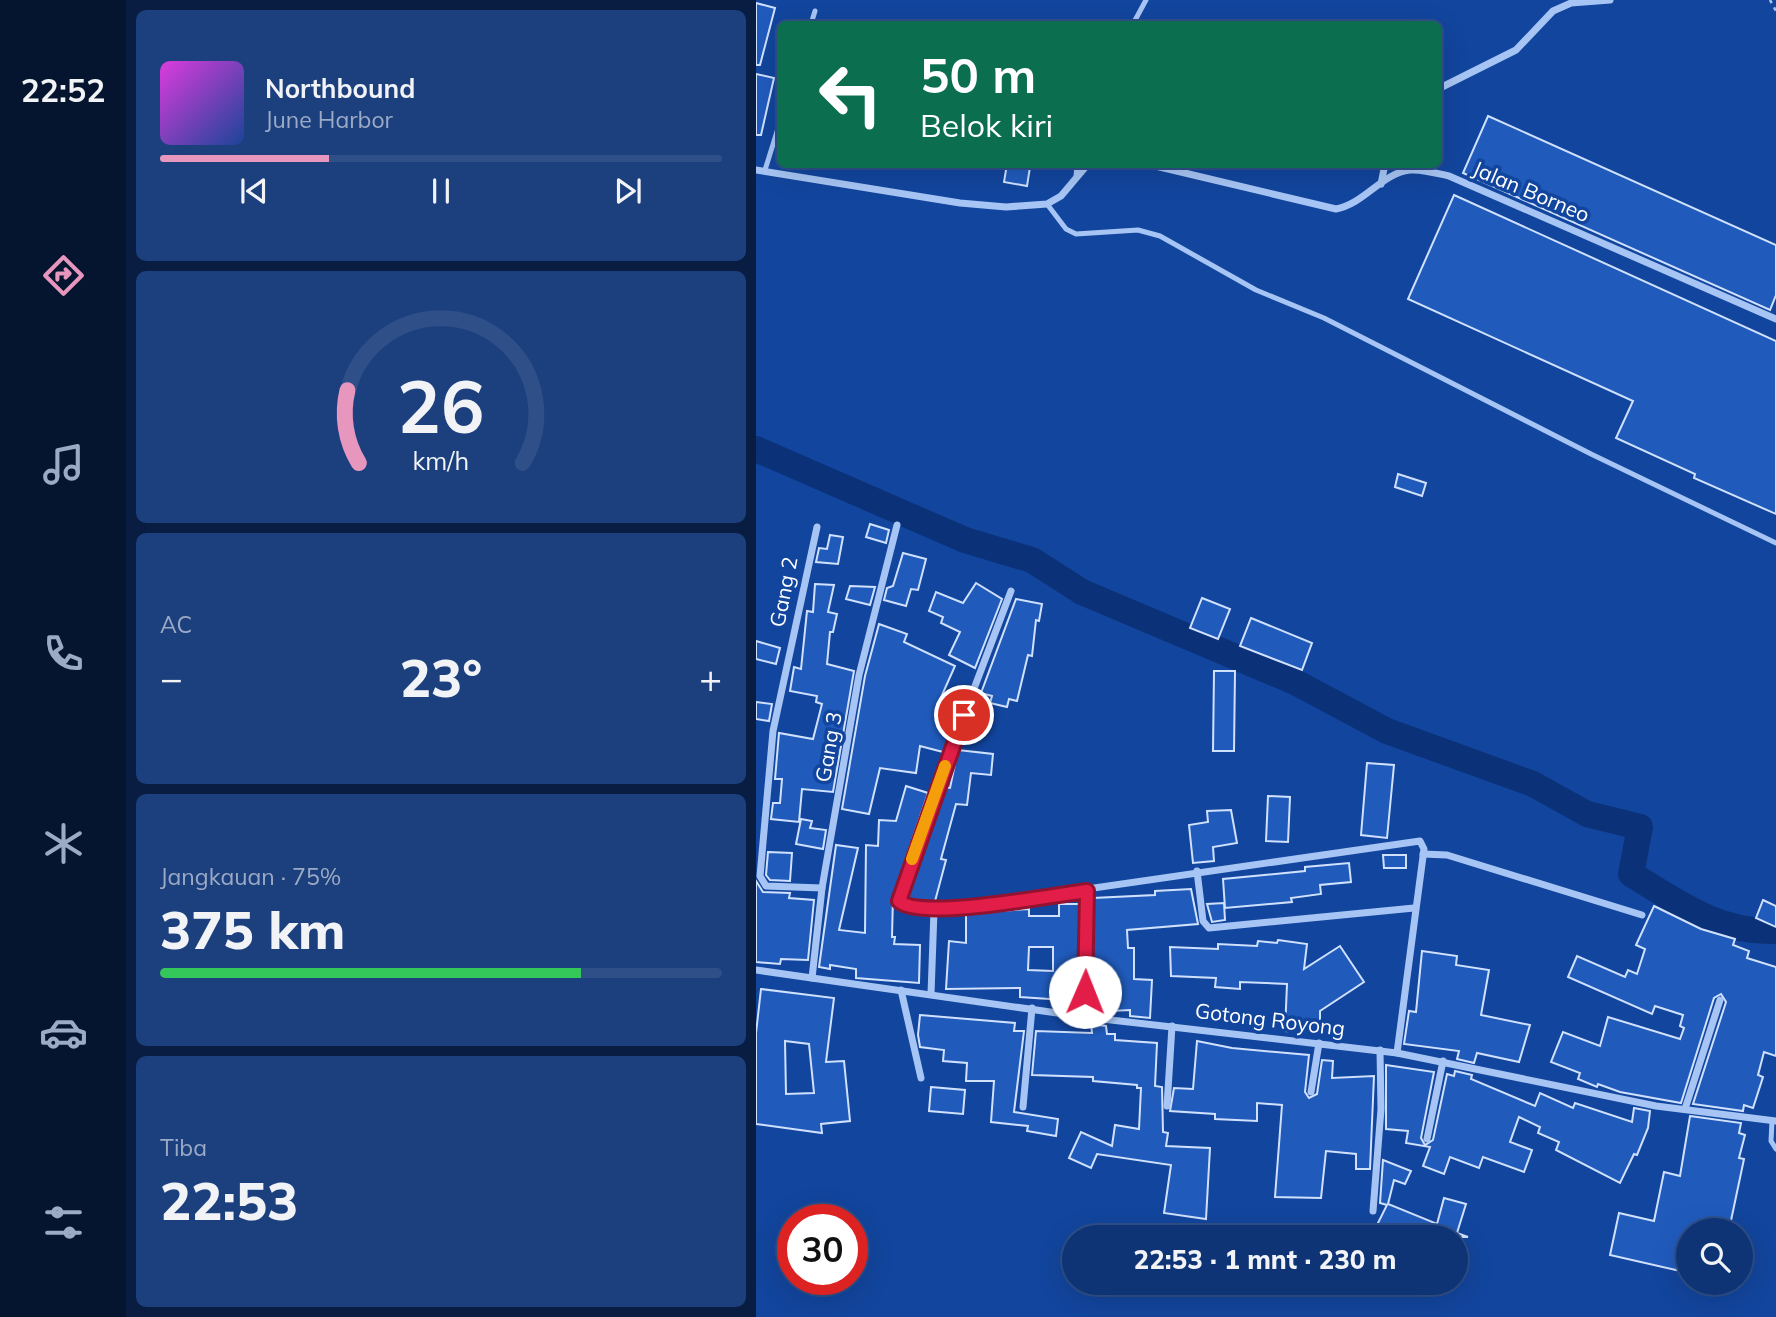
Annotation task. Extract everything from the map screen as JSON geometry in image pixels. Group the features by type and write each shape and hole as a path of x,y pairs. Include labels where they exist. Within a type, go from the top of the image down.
{"street":[{"path":"1442,87 1516,50 1553,11 1571,3 1611,0"},
{"path":"756,170 960,203 1006,207 1047,204 1060,196 1084,168"},
{"name":"Jalan Borneo","path":"1163,168 1322,208 1349,206 1408,170 1449,176 1776,319"},
{"path":"1380,185 1384,168"},
{"name":"Gang 3","path":"812,978 822,888 859,675 897,525"},
{"name":"Gang 2","path":"817,527 773,731 760,880 766,886 822,888"},
{"path":"1012,591 936,789 898,899 903,905 934,911 1087,891 1197,871 1417,840 1423,846 1423,854 1397,1053"},
{"path":"1423,854 1447,855 1642,915"},
{"path":"1197,871 1203,921 1209,928 1414,908"},
{"path":"1085,1017 1087,891"},
{"path":"931,995 934,911"},
{"name":"Gotong Royong","path":"756,970 1085,1017 1380,1050 1644,1104 1774,1121"},
{"path":"901,990 921,1079"},
{"path":"1685,1109 1720,1000"},
{"path":"1023,1107 1031,1009"},
{"path":"1167,1106 1172,1026"},
{"path":"1311,1092 1319,1043"},
{"path":"1373,1211 1381,1109 1380,1050"},
{"path":"1427,1139 1443,1061"}],"lane":[{"path":"1135,21 1146,0"},
{"path":"812,21 815,11"},
{"path":"765,170 777,132"},
{"path":"1076,177 1077,168"},
{"path":"1047,204 1066,229 1076,234 1138,230 1160,236 1256,290 1324,318 1591,454 1776,543"},
{"path":"1774,1121 1771,1141 1776,1149"}],"path":[{"path":"1770,0 1776,11"}],"building":[{"path":"756,3 775,8 760,65 756,65"},
{"path":"756,74 774,78 761,135 756,135"},
{"path":"1488,116 1776,245 1776,295 1770,310 1463,173"},
{"path":"1006,168 1030,168 1027,186 1004,182"},
{"path":"1454,195 1776,341 1776,514 1694,478 1695,474 1616,438 1633,401 1408,299"},
{"path":"1398,474 1426,483 1422,496 1395,487"},
{"path":"870,524 889,530 886,543 866,537"},
{"path":"830,535 843,537 838,564 816,562 819,548 827,549"},
{"path":"903,553 926,559 918,590 911,589 906,606 884,600 887,588 893,586"},
{"path":"976,583 1002,599 975,668 949,655 960,632 941,623 943,617 929,611 936,592 963,603"},
{"path":"815,584 834,585 828,612 837,614 833,632 830,632 827,664 854,671 833,792 802,789 799,822 771,819 773,803 780,803 782,779 775,779 779,733 813,739 822,704 816,702 817,696 790,691 794,667 801,669 807,611 813,612"},
{"path":"850,586 875,587 870,605 846,599"},
{"path":"1202,598 1230,609 1218,639 1190,628"},
{"path":"1016,599 1042,604 1039,621 1036,620 1032,656 1028,655 1017,701 1009,699 1007,707 990,703 992,696 981,693"},
{"path":"1251,618 1312,643 1302,670 1240,646"},
{"path":"879,624 907,634 904,642 955,666 938,704 958,713 943,752 920,746 916,773 880,768 869,814 842,809 865,676"},
{"path":"756,641 780,648 776,664 756,659"},
{"path":"1214,671 1235,671 1234,751 1213,751"},
{"path":"756,702 772,704 769,721 756,719"},
{"path":"958,750 993,754 991,775 971,773 967,805 956,804 941,859 946,860 934,905 907,898 943,787 950,788"},
{"path":"1367,763 1394,765 1387,838 1361,835"},
{"path":"906,786 928,793 893,896 892,937 895,937 894,944 920,945 919,983 856,978 856,969 830,965 830,969 819,967 836,845 858,848 839,930 865,933 866,845 878,846 879,820 896,821"},
{"path":"1268,796 1290,797 1288,842 1266,841"},
{"path":"1231,810 1237,843 1213,847 1214,861 1193,863 1189,825 1208,822 1207,811"},
{"path":"801,819 812,821 810,828 826,830 823,849 796,844"},
{"path":"768,852 792,853 790,881 770,880 766,875"},
{"path":"1383,855 1406,855 1406,868 1384,868"},
{"path":"1349,863 1351,882 1320,885 1321,894 1291,898 1292,902 1225,908 1223,879 1305,871 1305,867"},
{"path":"756,881 763,892 790,893 789,898 814,900 808,960 781,959 780,964 756,962"},
{"path":"1191,889 1198,924 1127,930 1128,948 1134,948 1134,979 1152,980 1150,1018 1130,1016 1130,1010 1091,1012 1093,898 1155,895 1155,891"},
{"path":"1763,900 1776,906 1776,927 1756,918"},
{"path":"1224,903 1225,920 1212,922 1207,904"},
{"path":"1059,904 1081,904 1079,1001 1020,997 1020,988 946,989 949,941 966,943 966,913 1029,909 1029,916 1059,916","holes":["1029,947 1053,947 1053,971 1028,970"]},
{"path":"1654,906 1701,929 1735,939 1733,945 1749,951 1747,958 1776,967 1776,1056 1764,1052 1758,1075 1763,1077 1753,1108 1744,1105 1743,1111 1693,1104 1726,1002 1721,994 1714,998 1681,1103 1620,1092 1598,1084 1597,1087 1578,1079 1580,1073 1551,1062 1563,1032 1600,1046 1608,1017 1680,1039 1684,1028 1680,1026 1683,1015 1655,1006 1652,1014 1568,977 1577,956 1625,977 1628,970 1637,974 1645,949 1636,945"},
{"path":"1278,940 1307,944 1304,969 1340,946 1364,982 1320,1011 1320,1024 1306,1023 1305,1032 1285,1031 1287,984 1240,982 1240,989 1215,987 1216,978 1171,976 1170,947 1218,949 1218,944 1257,946 1258,941 1277,943"},
{"path":"1422,951 1457,956 1456,965 1489,970 1481,1015 1530,1025 1519,1062 1477,1053 1474,1063 1457,1059 1459,1051 1404,1044 1409,1011 1416,1012"},
{"path":"761,989 834,998 826,1062 844,1061 850,1121 821,1124 822,1133 756,1124 756,1033","holes":["785,1041 809,1044 814,1093 786,1094"]},
{"path":"920,1015 1015,1023 1014,1031 1024,1031 1014,1112 1058,1119 1056,1136 1027,1131 1028,1126 991,1122 994,1081 966,1081 967,1063 943,1061 944,1050 920,1047"},
{"path":"1091,1024 1106,1026 1107,1034 1115,1034 1115,1040 1157,1043 1155,1086 1162,1087 1163,1132 1168,1133 1166,1146 1210,1148 1206,1219 1164,1213 1171,1165 1097,1154 1091,1168 1069,1158 1081,1132 1112,1146 1115,1125 1139,1129 1141,1088 1137,1088 1137,1085 1093,1081 1093,1077 1032,1075 1036,1031 1092,1033"},
{"path":"1197,1041 1232,1048 1309,1055 1305,1092 1309,1098 1317,1094 1322,1060 1333,1061 1332,1078 1374,1076 1370,1169 1356,1169 1356,1154 1326,1151 1321,1198 1275,1197 1282,1105 1257,1103 1257,1121 1215,1119 1215,1114 1170,1111 1174,1088 1193,1089"},
{"path":"1386,1065 1434,1072 1421,1138 1425,1145 1433,1140 1447,1074 1454,1076 1455,1071 1472,1075 1471,1079 1535,1106 1540,1093 1573,1108 1575,1103 1632,1122 1634,1108 1650,1111 1648,1128 1637,1155 1634,1154 1620,1183 1556,1150 1559,1142 1538,1133 1540,1127 1519,1117 1510,1142 1532,1150 1524,1172 1483,1157 1479,1168 1450,1157 1444,1174 1423,1166 1430,1147 1406,1143 1408,1131 1386,1129"},
{"path":"931,1087 965,1090 963,1114 929,1111"},
{"path":"1690,1116 1741,1123 1739,1133 1745,1135 1739,1158 1744,1159 1732,1218 1676,1218 1676,1270 1610,1255 1619,1213 1654,1221 1664,1172 1680,1176"},
{"path":"1383,1160 1411,1171 1405,1184 1394,1180 1388,1204 1437,1224 1444,1198 1466,1204 1459,1225 1377,1225 1387,1205 1380,1203"}],"waterway":[{"path":"756,449 965,540 1032,560 1082,592 1295,682 1387,731 1533,784 1587,814 1640,827 1631,874 1683,905 1717,921 1736,927 1776,931"}],"slow traffic":[{"path":"912,859 945,766"}],"route":[{"path":"964,715 898,899 903,905 934,911 1087,891 1085,992"}]}
